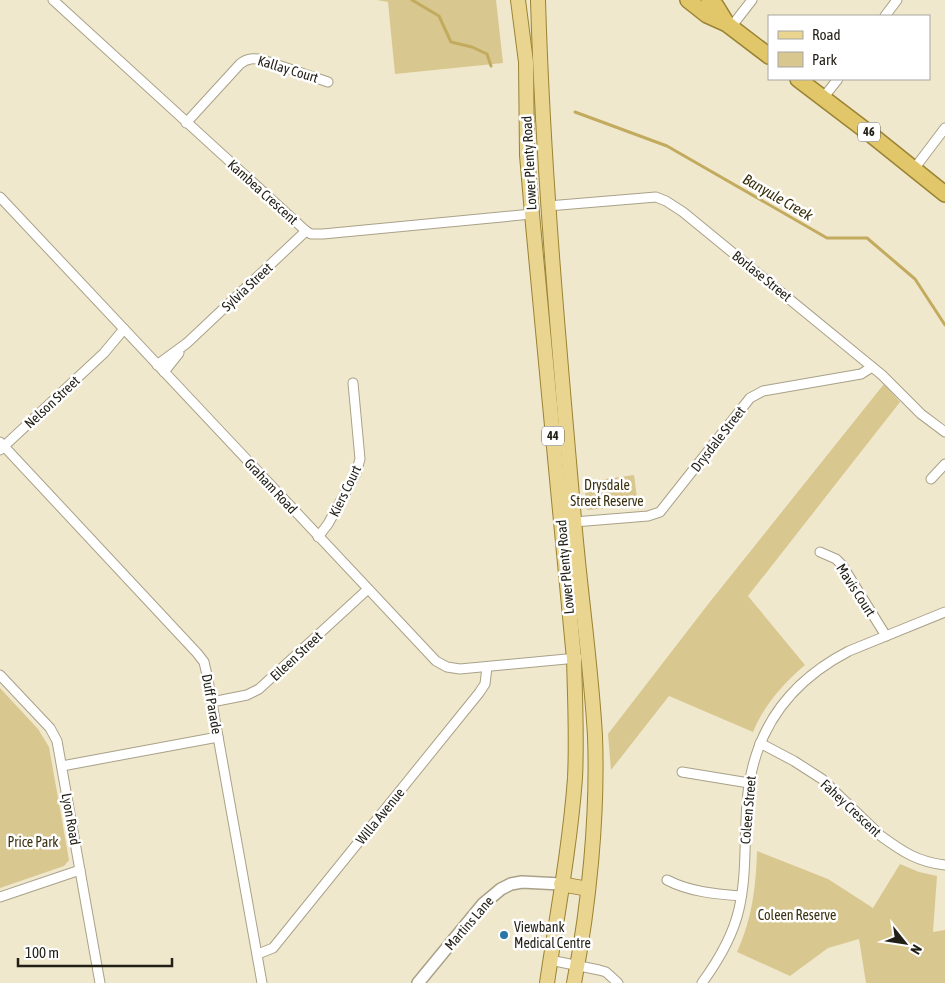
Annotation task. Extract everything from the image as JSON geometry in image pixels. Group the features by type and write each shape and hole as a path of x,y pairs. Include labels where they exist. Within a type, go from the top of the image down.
{"highway":[{"path":"688,0 707,15 729,26 768,55"},
{"path":"709,0 716,6 729,26"},
{"name":"46","path":"799,80 945,194"}],"main road":[{"name":"Lower Plenty Road","path":"518,0 526,62 527,155 532,214 581,658 595,738 595,773 588,889 574,983"},
{"name":"Lower Plenty Road","path":"538,0 541,96 548,206 574,522 581,658 574,779 547,983"},
{"path":"561,884 588,889"}],"street":[{"name":"Kambea Crescent","path":"53,0 186,123 311,234 532,214"},
{"path":"729,26 752,0"},
{"path":"886,15 897,0"},
{"name":"Kallay Court","path":"186,123 240,64 247,59 263,60 328,82"},
{"path":"823,98 837,80"},
{"path":"914,169 945,128"},
{"name":"Graham Road","path":"0,197 436,661 454,669 581,658"},
{"name":"Borlase Street","path":"548,206 656,197 666,201 683,212 872,367 921,414 945,432"},
{"name":"Sylvia Street","path":"157,365 187,343 306,231"},
{"name":"Nelson Street","path":"1,446 126,332"},
{"name":"Sylvia Street","path":"164,372 187,343"},
{"name":"Drysdale Street","path":"574,522 648,516 660,512 750,398 763,391 861,374 872,367"},
{"name":"Kiers Court","path":"318,537 328,524 347,490 356,473 360,459 353,383"},
{"name":"Duff Parade","path":"1,446 201,657 206,667 262,983"},
{"path":"931,478 945,464"},
{"name":"Mavis Court","path":"820,552 836,559 842,565 886,636"},
{"name":"Eileen Street","path":"212,702 246,695 259,690 368,589"},
{"name":"Coleen Street","path":"702,983 710,973 733,930 742,896 749,783 753,765 760,743 784,702 808,677 834,658 849,650 945,612"},
{"name":"Willa Avenue","path":"258,954 273,948 479,694 485,684 487,667"},
{"name":"Lyon Road","path":"0,675 53,733 57,741 100,983"},
{"path":"62,766 218,737"},
{"name":"Fahey Crescent","path":"760,743 816,774 881,836 904,852 917,860 945,865"},
{"path":"682,772 749,783"},
{"path":"0,897 80,870"},
{"path":"667,880 686,888 742,896"},
{"name":"Martins Lane","path":"418,983 483,904 501,889 511,884 522,882 561,884"},
{"path":"550,960 606,972 618,983"}],"green space":[{"path":"377,0 496,0 503,63 395,74 388,2"},
{"path":"884,384 900,402 748,596 805,665 775,695 753,732 669,696 611,770 608,734 709,603"},
{"name":"Drysdale Street Reserve","path":"634,475 638,505 587,510 584,482"},
{"name":"Price Park","path":"0,688 38,729 49,747 69,860 64,866 0,888"},
{"name":"Coleen Reserve","path":"757,851 828,879 873,908 900,864 919,872 937,876 933,932 945,930 945,983 866,983 859,939 828,948 790,976 737,952 752,903"}],"waterway":[{"name":"Banyule Creek","path":"412,0 439,16 451,42 472,47 487,54 491,66"},
{"name":"Banyule Creek","path":"575,112 667,146 827,238 867,238 915,279 945,325"}],"place":[{"name":"Viewbank Medical Centre","path":"504,935"}]}
